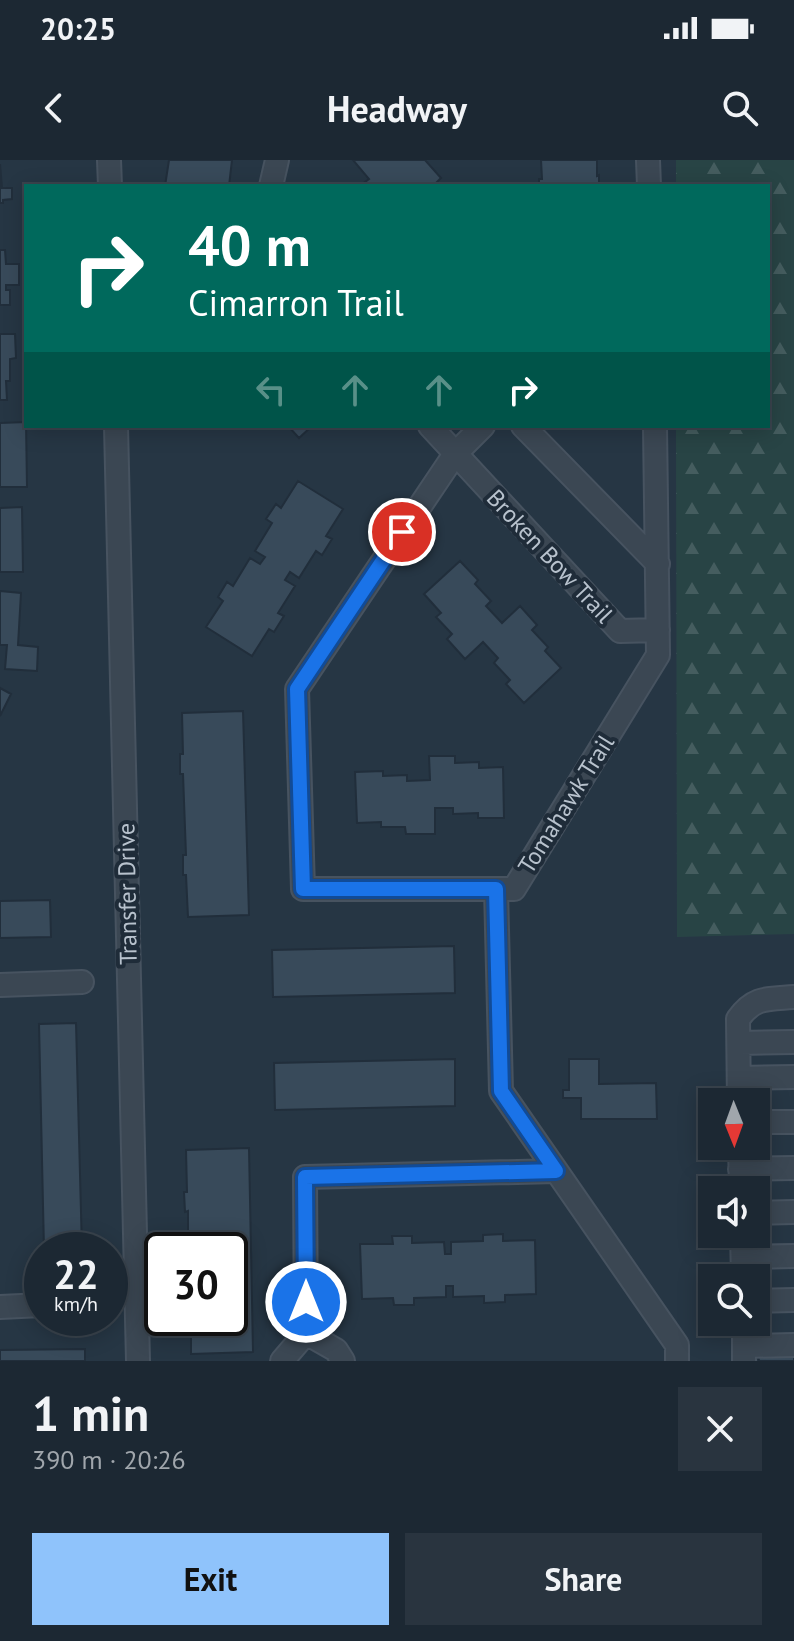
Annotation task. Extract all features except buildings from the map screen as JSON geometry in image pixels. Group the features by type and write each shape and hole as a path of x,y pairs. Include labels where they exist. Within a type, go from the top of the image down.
{"street":[{"path":"109,160 110,184"},
{"path":"271,184 277,160"},
{"path":"648,160 649,184"},
{"name":"Transfer Drive","path":"116,428 138,1361"},
{"name":"Broken Bow Trail","path":"432,428 620,631 658,630"},
{"path":"481,428 455,454 297,689 303,889 496,889"},
{"path":"525,428 658,564"},
{"name":"Tomahawk Trail","path":"655,428 658,655 514,889 496,889 501,1091 677,1345 677,1361"},
{"path":"0,985 82,982"},
{"path":"739,1088 738,1019 745,1009 760,999 794,997"},
{"path":"739,1043 794,1042"},
{"path":"739,1078 794,1077"},
{"path":"770,1122 794,1122"},
{"path":"740,1168 794,1168"},
{"path":"282,1361 306,1333 305,1177 556,1171"},
{"path":"770,1213 794,1212"},
{"path":"760,1264 794,1256"},
{"path":"770,1301 794,1300"},
{"path":"0,1307 24,1306"},
{"path":"306,1333 336,1350 343,1361"},
{"path":"744,1353 794,1345"}],"green space":[{"path":"676,160 794,160 794,934 677,937 676,428 770,428 770,184 676,184"}],"route":[{"path":"306,1302 305,1177 556,1171 501,1091 496,889 303,889 297,689 402,532"}]}
